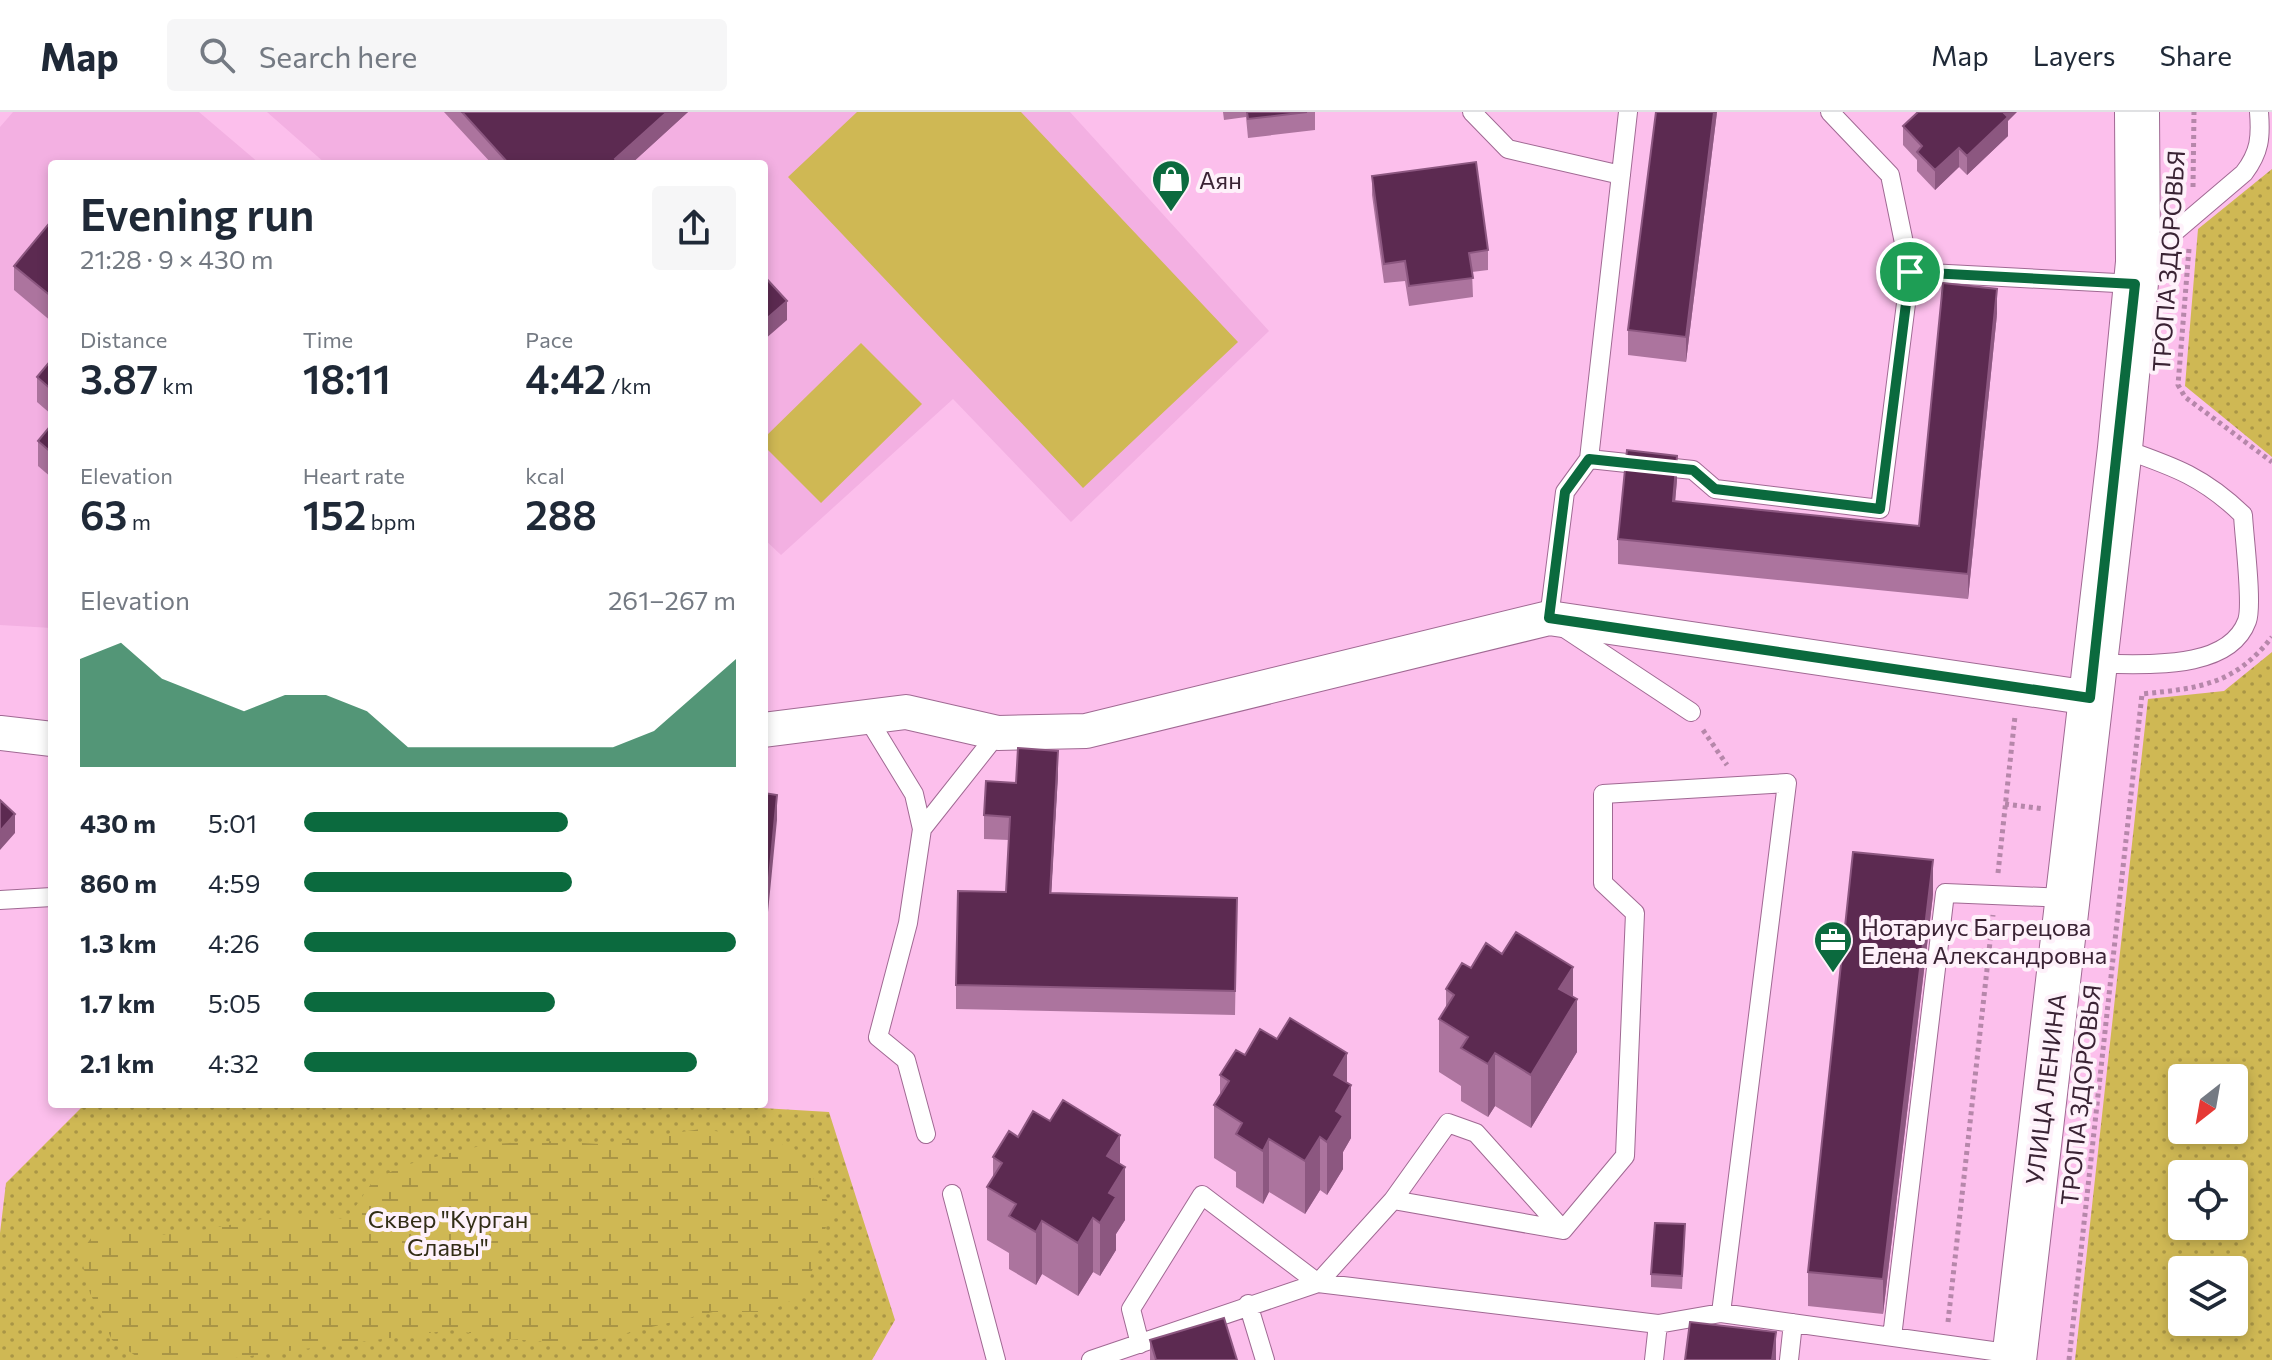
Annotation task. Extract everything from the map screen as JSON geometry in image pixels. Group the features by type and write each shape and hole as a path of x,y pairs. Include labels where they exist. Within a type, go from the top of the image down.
{"street":[{"name":"УЛИЦА ЛЕНИНА","path":"2014,1357 2120,448 2137,273 2137,112"},
{"path":"768,729 906,712 998,733 1086,731 1549,618 2017,687 2092,681"},
{"path":"0,733 48,739"}],"lane":[{"path":"1472,112 1508,149 1621,175"},
{"path":"1628,112 1589,459 1565,492 1549,618 1691,712"},
{"path":"1589,459 1693,470 1715,489 1880,509 1910,272 1890,175 1830,112"},
{"path":"1910,272 2137,273 2193,216 2244,173 2256,158 2261,138 2259,112"},
{"path":"2092,681 2200,661 2236,639 2249,619 2243,515 2213,486 2172,466 2120,448"},
{"path":"867,717 914,794 922,829 908,923 878,1037 906,1060 926,1134"},
{"path":"922,829 998,733"},
{"path":"1563,1230 1625,1156 1635,913 1603,883 1603,794 1787,783 1721,1313"},
{"path":"1892,1337 1945,893 2067,898"},
{"path":"0,900 48,897"},
{"path":"1318,1283 1393,1200 1448,1123 1476,1133 1563,1230"},
{"path":"952,1194 996,1360"},
{"path":"1140,1344 1131,1309 1202,1195 1318,1283"},
{"path":"1393,1200 1563,1230"},
{"path":"1100,1359 1248,1304 1318,1283 1658,1324 1721,1313 2014,1357"},
{"path":"1248,1304 1265,1360"},
{"path":"1789,1360 1793,1323"},
{"path":"1654,1360 1658,1324"}],"path":[{"name":"ТРОПА ЗДОРОВЬЯ","path":"2194,112 2193,216 2178,385 2185,397 2272,462"},
{"name":"ТРОПА ЗДОРОВЬЯ","path":"2069,1360 2142,694 2215,683 2236,674 2272,637"},
{"path":"1946,1345 2017,687"},
{"path":"1691,712 1741,785"}],"shaded area":[{"path":"13,112 199,112 255,160 48,160 48,628 0,625 0,127"},
{"path":"267,112 1070,112 1269,331 1071,522 953,399 781,555 768,543 768,160 321,160"}],"green space":[{"path":"857,112 1021,112 1238,342 1083,488 788,177"},
{"path":"2272,169 2272,457 2185,386 2198,229"},
{"path":"861,343 922,404 821,503 768,450 768,434"},
{"path":"2272,652 2272,1360 2075,1360 2148,699 2224,691"},
{"name":"Сквер \"Курган Славы\"","path":"81,1108 764,1108 829,1112 895,1320 872,1360 0,1360 0,1233 6,1183"},
{"path":"701,1129 750,1136 794,1148 832,1208 805,1293 769,1312 713,1312 582,1344 507,1339 452,1330 220,1360 142,1360 112,1340 90,1293 80,1253 95,1233 119,1229 160,1235 285,1215 347,1219 373,1181 402,1166 489,1144 546,1141 601,1144"}],"building":[{"path":"462,112 667,112 616,160 505,160"},
{"path":"1247,112 1307,112 1248,119"},
{"path":"1656,112 1714,112 1686,337 1628,330"},
{"path":"1918,112 2003,112 2008,117 1967,156 1959,148 1935,170 1917,152 1922,146 1903,126"},
{"path":"1476,162 1488,250 1469,253 1473,278 1409,286 1405,261 1384,264 1372,176"},
{"path":"48,225 48,294 14,266"},
{"path":"768,280 787,301 768,318"},
{"path":"1943,283 1997,289 1968,574 1618,539 1627,450 1677,456 1673,501 1919,526"},
{"path":"48,364 48,387 37,377"},
{"path":"48,429 48,450 38,441"},
{"path":"1018,748 1058,751 1050,893 1237,898 1235,991 956,985 958,891 1006,892 1010,817 984,815 986,781 1016,783"},
{"path":"768,794 777,795 768,888"},
{"path":"0,800 15,814 0,831"},
{"path":"1853,852 1933,860 1883,1279 1808,1272"},
{"path":"1516,932 1573,967 1559,989 1577,999 1531,1075 1495,1053 1488,1064 1461,1048 1468,1037 1439,1019 1454,995 1446,989 1462,963 1471,968 1486,943 1502,954"},
{"path":"1290,1018 1347,1053 1334,1075 1351,1085 1336,1111 1343,1116 1327,1142 1320,1137 1305,1161 1269,1139 1263,1151 1236,1134 1242,1123 1214,1105 1229,1081 1220,1075 1236,1050 1245,1055 1260,1029 1277,1039"},
{"path":"1063,1100 1120,1135 1107,1156 1125,1167 1109,1193 1116,1197 1100,1223 1093,1218 1078,1243 1042,1221 1036,1232 1009,1216 1016,1204 987,1187 1002,1163 993,1157 1009,1131 1018,1137 1033,1111 1050,1121"},
{"path":"1655,1223 1685,1224 1682,1276 1651,1274"},
{"path":"1224,1318 1237,1360 1156,1360 1150,1340"},
{"path":"1690,1322 1776,1332 1772,1360 1685,1360"}],"place":[{"name":"Аян","path":"1171,213"},
{"name":"Нотариус Багрецова Елена Александровна","path":"1833,974"}],"route":[{"path":"1910,272 2135,284 2120,448 2090,698 1549,618 1565,492 1589,459 1693,470 1715,489 1880,509 1910,272"}]}
